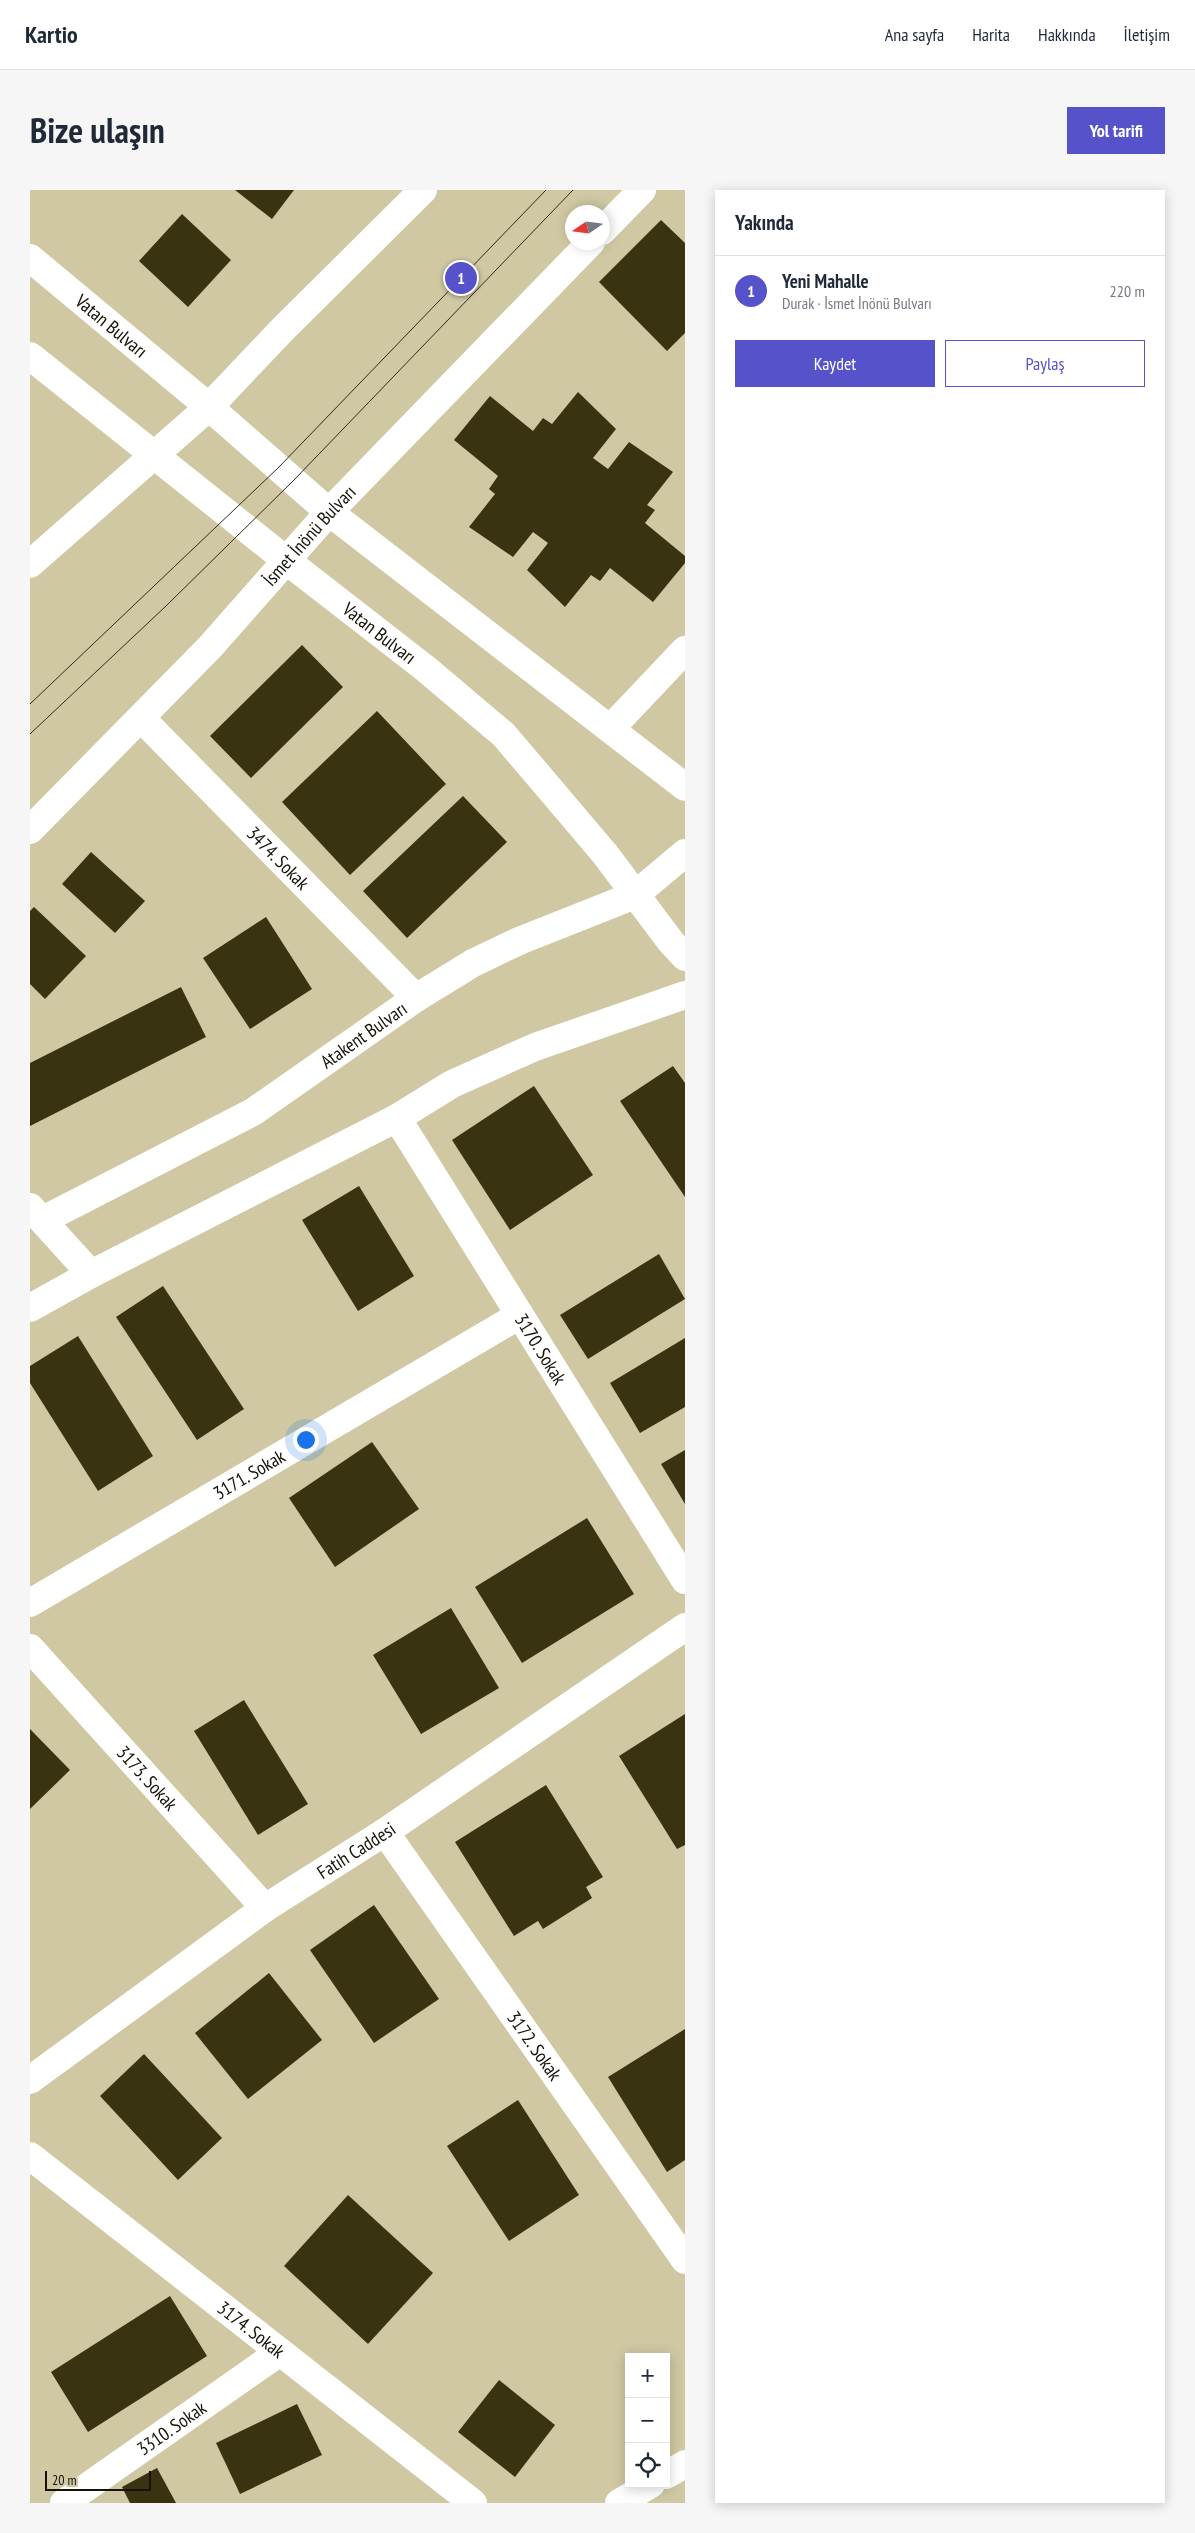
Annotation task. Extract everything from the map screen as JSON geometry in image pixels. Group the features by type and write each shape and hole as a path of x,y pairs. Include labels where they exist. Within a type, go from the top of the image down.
{"main road":[{"path":"30,564 209,407 281,331 423,190"},
{"path":"610,223 642,190"},
{"name":"İsmet İnönü Bulvarı","path":"30,830 210,647 329,512 583,250"},
{"name":"Vatan Bulvarı","path":"30,258 209,407 329,512 685,787"},
{"name":"Vatan Bulvarı","path":"30,356 426,669 504,735 605,854 670,942 685,957"},
{"path":"611,728 685,650"},
{"name":"3474. Sokak","path":"141,718 416,998"},
{"name":"Atakent Bulvarı","path":"36,1213 253,1112 416,998 473,963 511,945 635,895 685,853"},
{"path":"30,1308 91,1274 397,1118 452,1084 535,1047 685,995"},
{"name":"3170. Sokak","path":"397,1118 685,1580"},
{"path":"36,1213 91,1274"},
{"name":"3171. Sokak","path":"30,1603 520,1314"},
{"name":"Fatih Caddesi","path":"30,2080 265,1908 385,1832 685,1627"},
{"name":"3173. Sokak","path":"30,1648 265,1908"},
{"name":"3172. Sokak","path":"385,1832 685,2260"},
{"name":"3174. Sokak","path":"30,2156 473,2503"},
{"name":"3310. Sokak","path":"64,2503 280,2352"},
{"path":"670,2473 685,2464"},
{"path":"619,2503 644,2488"}],"building":[{"path":"235,190 294,190 272,219"},
{"path":"182,214 231,260 188,307 139,261"},
{"path":"661,220 685,243 685,333 667,351 599,282"},
{"path":"578,392 616,429 593,458 608,469 629,442 673,472 647,505 655,510 645,523 685,556 685,563 653,602 610,568 600,581 591,575 565,607 527,570 548,543 533,532 513,557 469,527 495,494 489,489 498,476 454,440 490,396 533,431 543,418 552,424"},
{"path":"302,645 343,687 251,778 210,736"},
{"path":"377,711 446,784 350,875 282,802"},
{"path":"463,796 507,842 407,938 363,891"},
{"path":"91,852 145,901 115,933 62,884"},
{"path":"34,907 86,956 45,999 30,984 30,911"},
{"path":"266,917 312,989 250,1029 203,958"},
{"path":"181,987 206,1037 30,1126 30,1063"},
{"path":"673,1066 685,1083 685,1197 620,1101"},
{"path":"534,1086 593,1175 510,1230 452,1140"},
{"path":"359,1186 414,1276 358,1311 302,1220"},
{"path":"659,1254 685,1299 588,1359 560,1315"},
{"path":"163,1286 244,1409 197,1440 116,1317"},
{"path":"78,1336 153,1456 98,1491 30,1383 30,1366"},
{"path":"685,1338 685,1407 640,1433 610,1383"},
{"path":"372,1442 419,1509 335,1567 289,1498"},
{"path":"685,1450 685,1504 661,1464"},
{"path":"587,1518 634,1594 522,1663 475,1587"},
{"path":"451,1608 499,1688 421,1734 373,1655"},
{"path":"244,1700 308,1804 258,1835 194,1731"},
{"path":"685,1714 685,1845 677,1849 619,1756"},
{"path":"30,1729 70,1770 30,1809"},
{"path":"546,1785 603,1877 586,1887 592,1898 543,1929 538,1921 514,1936 455,1842"},
{"path":"374,1905 439,1999 374,2043 310,1950"},
{"path":"269,1973 322,2040 248,2099 195,2033"},
{"path":"685,2029 685,2160 667,2172 608,2077"},
{"path":"144,2054 222,2138 178,2180 100,2096"},
{"path":"518,2100 579,2195 509,2241 447,2146"},
{"path":"348,2195 433,2273 368,2344 284,2266"},
{"path":"170,2296 207,2356 88,2432 51,2372"},
{"path":"499,2380 555,2425 515,2477 458,2432"},
{"path":"297,2404 322,2455 240,2494 216,2443"},
{"path":"157,2468 176,2503 130,2503 122,2487"}],"tram line":[{"path":"30,704 278,468 546,190"},
{"path":"30,734 166,606 293,481 573,190"}],"place":[{"name":"Yeni Mahalle","path":"461,278"}]}
